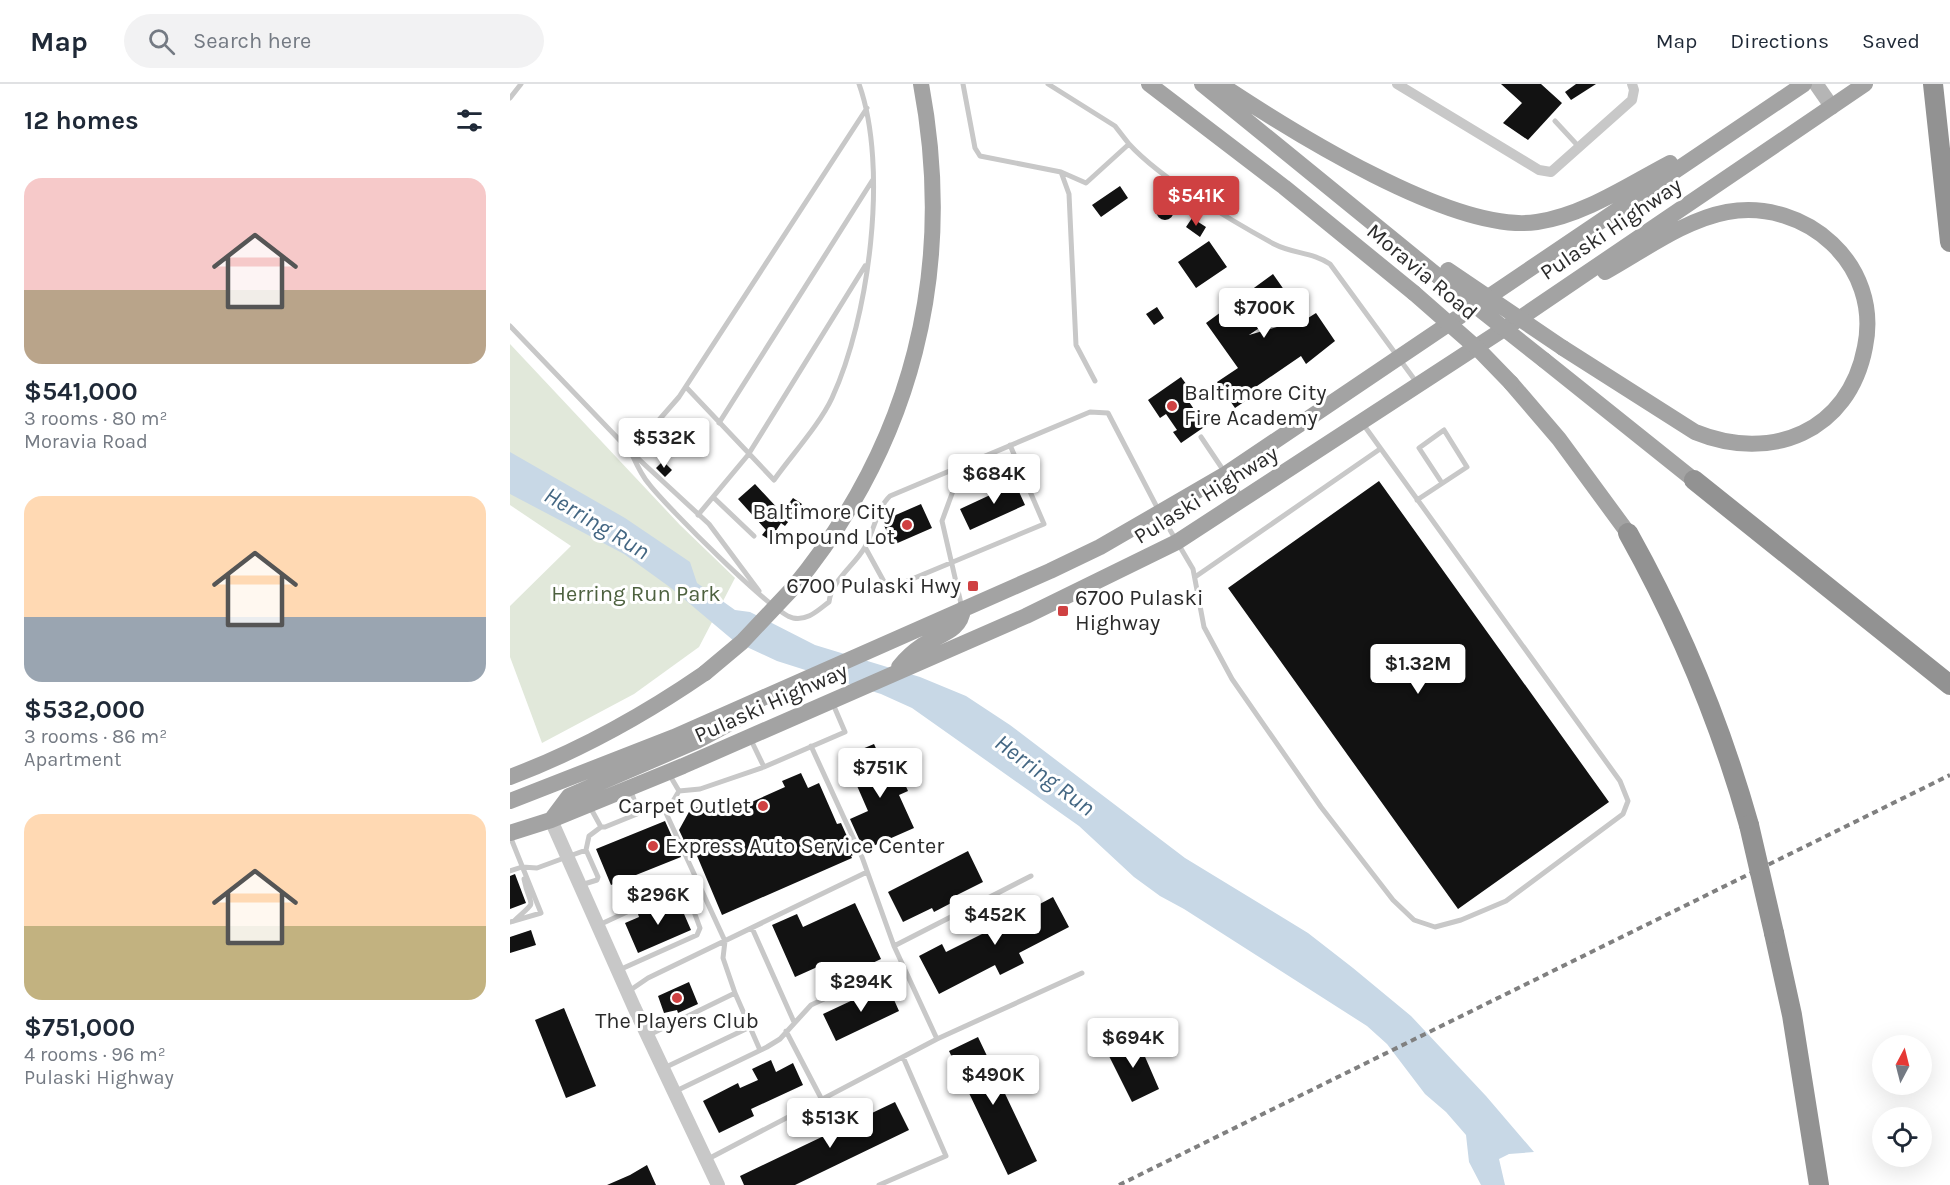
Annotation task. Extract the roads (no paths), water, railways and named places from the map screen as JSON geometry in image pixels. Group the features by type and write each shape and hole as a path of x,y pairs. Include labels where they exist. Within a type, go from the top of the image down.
{"highway":[{"path":"1933,84 1950,242"},
{"path":"1694,480 1950,685"},
{"path":"1628,533 1653,578 1702,681 1735,774 1749,825 1792,1015 1819,1185"}],"main road":[{"path":"510,777 584,745 633,719 705,673 749,635 792,589 835,534 869,477 891,427 916,354 930,279 934,204 928,121 921,84"},
{"name":"Moravia Road","path":"1149,84 1284,187 1414,293 1479,350 1559,439 1628,533"},
{"name":"Moravia Road","path":"1202,84 1373,221 1444,274"},
{"path":"1220,84 1285,127 1391,182 1473,215 1518,223 1536,222 1578,210 1742,125"},
{"name":"Pulaski Highway","path":"510,801 604,766 1050,571 1160,513 1226,474 1399,359 1804,84"},
{"path":"1816,84 1832,107"},
{"name":"Pulaski Highway","path":"510,834 589,805 750,737 1065,598 1177,542 1513,323 1865,84"},
{"path":"1444,274 1563,348 1695,432 1718,441 1743,446 1770,444 1817,425 1836,408 1850,389 1866,345 1864,302 1846,260 1833,243 1816,228 1794,217 1771,211 1726,212 1694,223 1513,323"},
{"path":"1444,274 1544,360 1694,480"},
{"path":"892,674 909,656 957,626 962,619 963,609"},
{"path":"551,820 569,796 697,741 738,719 784,688"}],"street":[{"path":"1398,84 1532,166 1551,172 1632,100 1634,90 1632,84"},
{"path":"551,820 647,1035 718,1185"}],"lane":[{"path":"510,98 521,84"},
{"path":"686,387 774,480 831,400 853,344 867,262 873,180 867,107 859,84"},
{"path":"963,84 975,148 980,156 1061,172 1086,183 1129,144"},
{"path":"1048,84 1115,126 1129,144 1159,171 1275,244 1316,255 1330,264 1418,384"},
{"path":"631,452 686,387 867,107"},
{"path":"1555,121 1580,148"},
{"path":"1061,172 1069,194 1076,345 1095,381"},
{"path":"719,423 873,180"},
{"path":"698,515 748,455 867,262"},
{"path":"510,326 631,452 709,524 766,601"},
{"path":"631,452 648,484 766,601 783,615 792,618 812,615 829,602 830,592 865,547 878,521 882,503 890,496 1090,412 1107,413 1195,577 1204,627 1232,679 1321,807 1393,900 1414,920 1436,927 1461,920 1506,901 1623,814 1628,801 1620,781 1361,422"},
{"path":"1416,500 1442,483 1467,466 1444,430 1419,448 1442,483"},
{"path":"1201,437 1244,500"},
{"path":"865,547 888,589 1044,524 1010,445"},
{"path":"1195,577 1380,449"},
{"path":"963,609 942,521 961,469 971,462"},
{"path":"713,497 753,536"},
{"path":"678,791 700,789 764,767 845,732 839,698"},
{"path":"750,737 764,767"},
{"path":"812,746 867,872 894,946 937,1040"},
{"path":"668,772 678,791"},
{"path":"581,885 597,880 598,877 586,850 589,836 601,827 637,814 630,788"},
{"path":"678,791 666,813 725,941 723,958 748,1028 760,1050"},
{"path":"589,805 601,827"},
{"path":"510,834 541,913 512,922"},
{"path":"510,871 522,867 537,868 586,850"},
{"path":"628,992 648,978 867,872"},
{"path":"512,922 528,911 531,905 524,880 525,874"},
{"path":"894,946 1030,876"},
{"path":"599,924 678,888 686,890 700,928 697,935 618,970"},
{"path":"752,928 794,1022"},
{"path":"675,1092 780,1039 811,1005 902,963"},
{"path":"706,1160 937,1040 1082,973"},
{"path":"647,1035 735,993"},
{"path":"664,1068 748,1028"},
{"path":"786,1032 822,1098"},
{"path":"879,1185 946,1156 903,1057"}],"water":[{"name":"Herring Run","path":"510,452 625,518 690,562 697,583 735,610 750,612 815,645 920,677 966,696 1010,725 1185,858 1308,933 1353,968 1411,1016 1486,1096 1534,1152 1509,1154 1499,1159 1505,1185 1481,1185 1469,1162 1466,1135 1446,1112 1425,1094 1387,1044 1367,1026 1160,896 1134,877 1079,826 912,708 881,694 777,661 734,641 671,588 624,554 510,494"}],"railway":[{"path":"1119,1185 1950,775"}],"place":[{"name":"Baltimore City Fire Academy","path":"1172,406"},
{"name":"Baltimore City Impound Lot","path":"907,525"},
{"name":"6700 Pulaski Hwy","path":"973,586"},
{"name":"6700 Pulaski Highway","path":"1063,611"},
{"name":"Carpet Outlet","path":"763,806"},
{"name":"Express Auto Service Center","path":"653,846"},
{"name":"The Players Club","path":"677,998"}],"park label":[{"name":"Herring Run Park","path":"636,594"}]}
